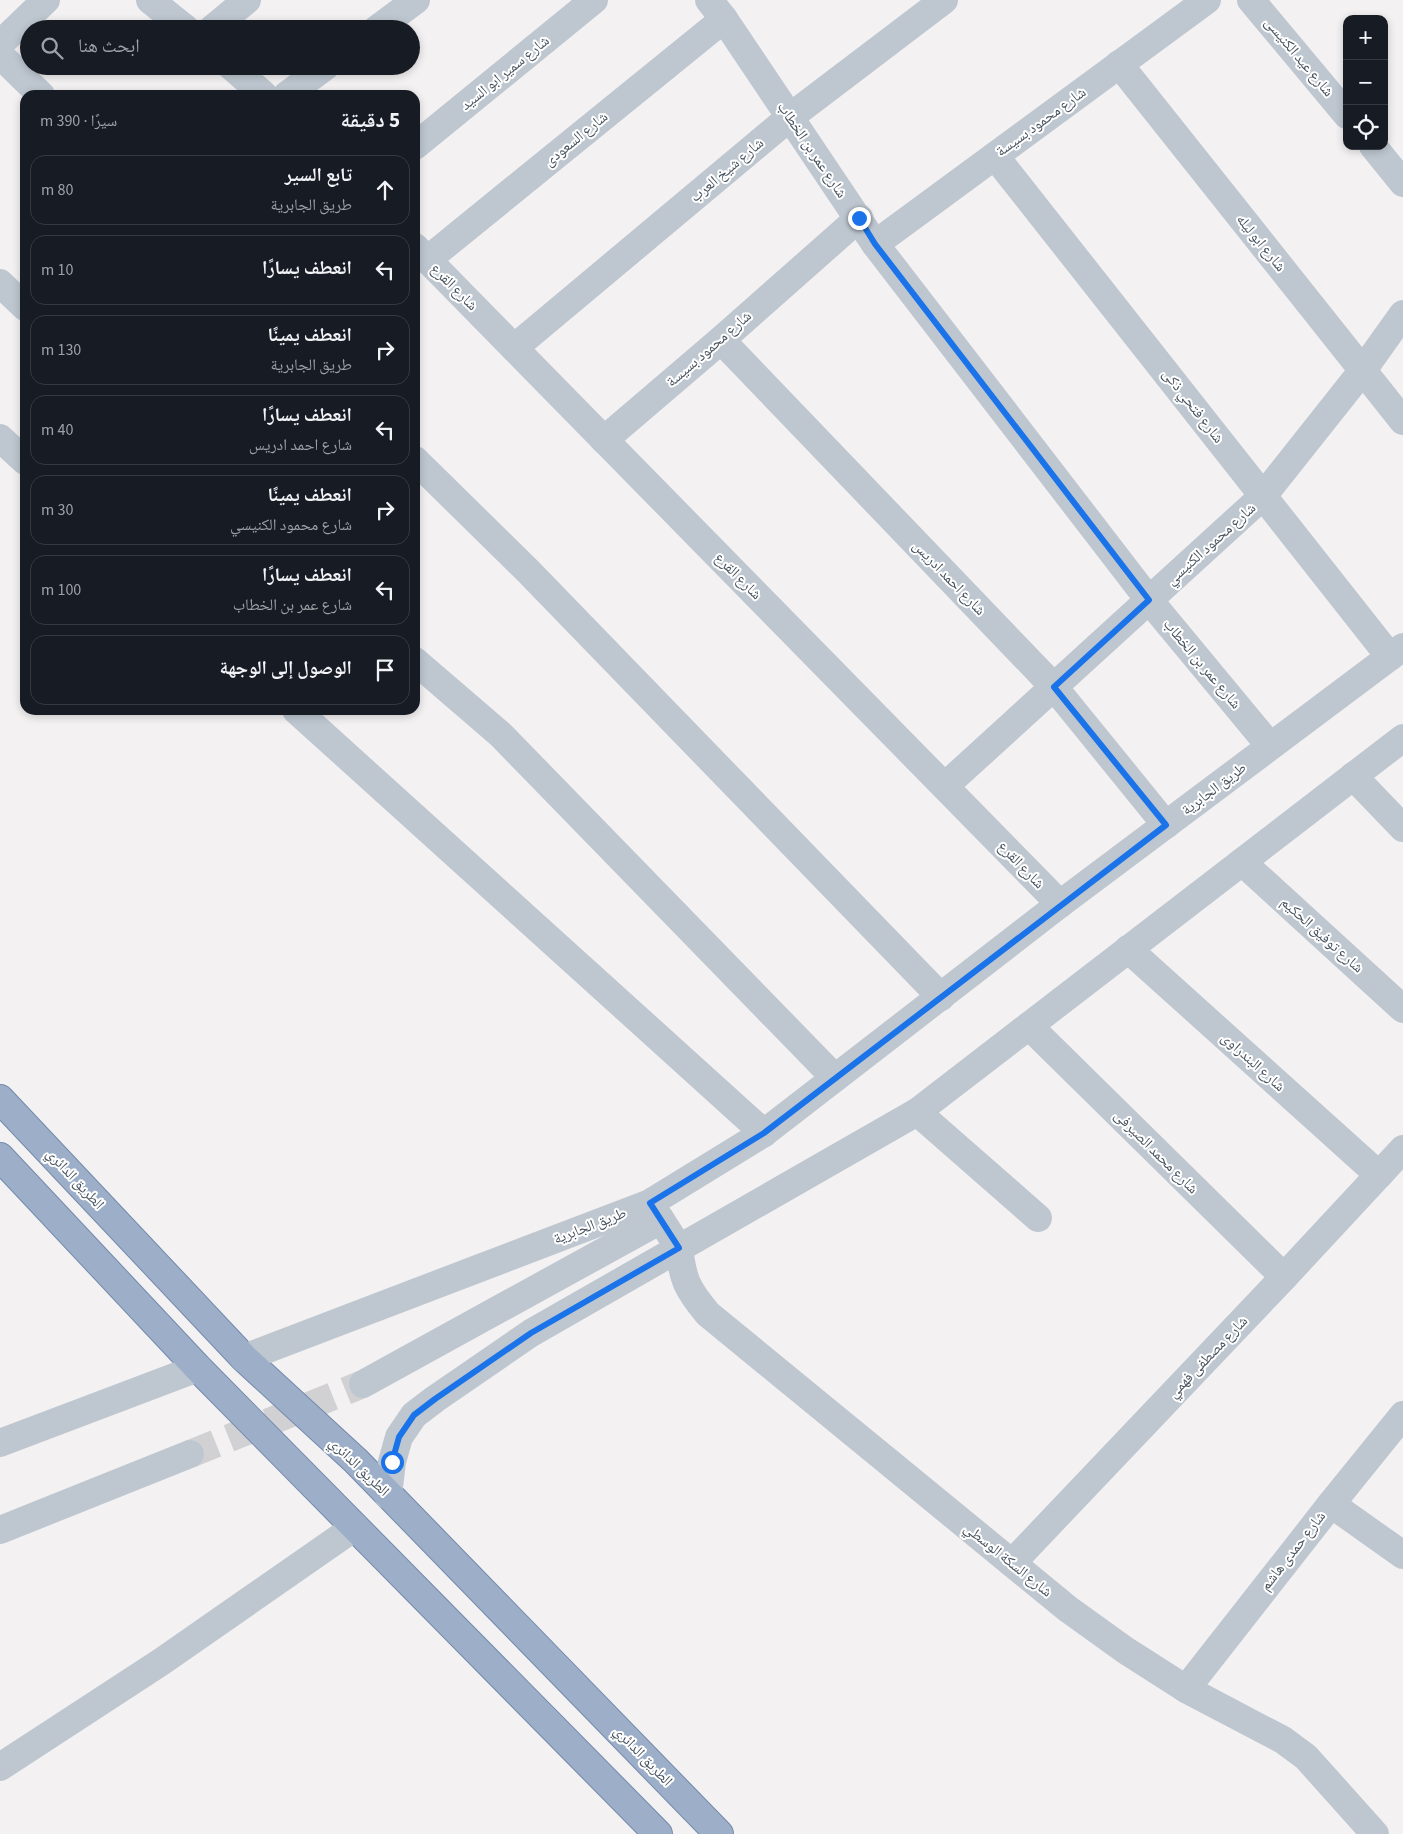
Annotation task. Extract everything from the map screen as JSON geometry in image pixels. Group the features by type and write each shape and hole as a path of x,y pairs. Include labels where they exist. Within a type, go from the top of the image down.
{"highway":[{"name":"الطريق الدائري","path":"0,1099 244,1358 356,1461 719,1834"},
{"path":"0,1157 198,1368 658,1834"}],"street":[{"path":"25,20 46,0"},
{"path":"150,0 175,20"},
{"path":"223,20 247,0"},
{"path":"389,20 416,0"},
{"name":"شارع سمير ابو السيد","path":"420,142 594,0"},
{"name":"شارع شيخ العرب","path":"514,348 790,117 944,0"},
{"name":"شارع محمود بسيسة","path":"875,244 1207,0"},
{"name":"شارع عيد الكنيسى","path":"1252,0 1343,110"},
{"name":"شارع عمر بن الخطاب","path":"721,7 790,117 875,244 1149,600 1270,746"},
{"name":"شارع السعودى","path":"421,253 721,7"},
{"path":"0,44 20,25"},
{"path":"0,56 36,90"},
{"name":"شارع ابو ليله","path":"1119,64 1403,421"},
{"path":"241,75 258,90"},
{"path":"294,90 314,75"},
{"path":"1376,150 1403,183"},
{"name":"شارع فتحي ذكى","path":"995,156 1263,496 1400,650"},
{"name":"شارع محمود بسيسة","path":"604,440 859,218"},
{"name":"شارع القرع","path":"421,253 1060,904"},
{"path":"0,283 20,302"},
{"name":"شارع محمود الكنيسي","path":"945,786 1263,496 1363,370 1403,314"},
{"name":"شارع احمد ادريس","path":"721,340 1054,687 1166,825"},
{"path":"0,438 20,456"},
{"path":"420,465 528,571 940,996"},
{"name":"طريق الجابرية","path":"244,1358 655,1212 764,1133 1060,904 1400,650"},
{"path":"420,665 501,735 835,1078"},
{"path":"302,715 764,1133"},
{"path":"388,1495 392,1462 399,1437 414,1415 435,1399 531,1333 917,1112 1403,738"},
{"path":"1353,776 1403,828"},
{"name":"شارع توفيق الحكيم","path":"1242,862 1403,1009"},
{"name":"شارع البندراوى","path":"1128,949 1379,1175"},
{"name":"شارع محمد الصيرفى","path":"1029,1026 1284,1277"},
{"path":"917,1112 1038,1218"},
{"name":"شارع مصطفى فهمي","path":"1012,1563 1403,1149"},
{"path":"363,1384 655,1212 679,1248"},
{"name":"شارع السكة الوسطي","path":"679,1248 682,1272 692,1295 708,1314 1068,1609 1125,1650 1186,1689 1283,1740 1306,1756 1375,1834"},
{"path":"0,1443 198,1368"},
{"name":"شارع حمدى هاشم","path":"1186,1689 1403,1415"},
{"path":"0,1530 190,1454"},
{"path":"1331,1504 1403,1555"},
{"path":"0,1767 161,1662 355,1527"}],"tunnel":[{"path":"190,1454 363,1384"}],"route":[{"path":"392,1462 399,1437 414,1415 435,1399 531,1333 679,1248 650,1203 764,1133 1060,904 1166,825 1054,687 1149,600 875,244 859,218"}]}
